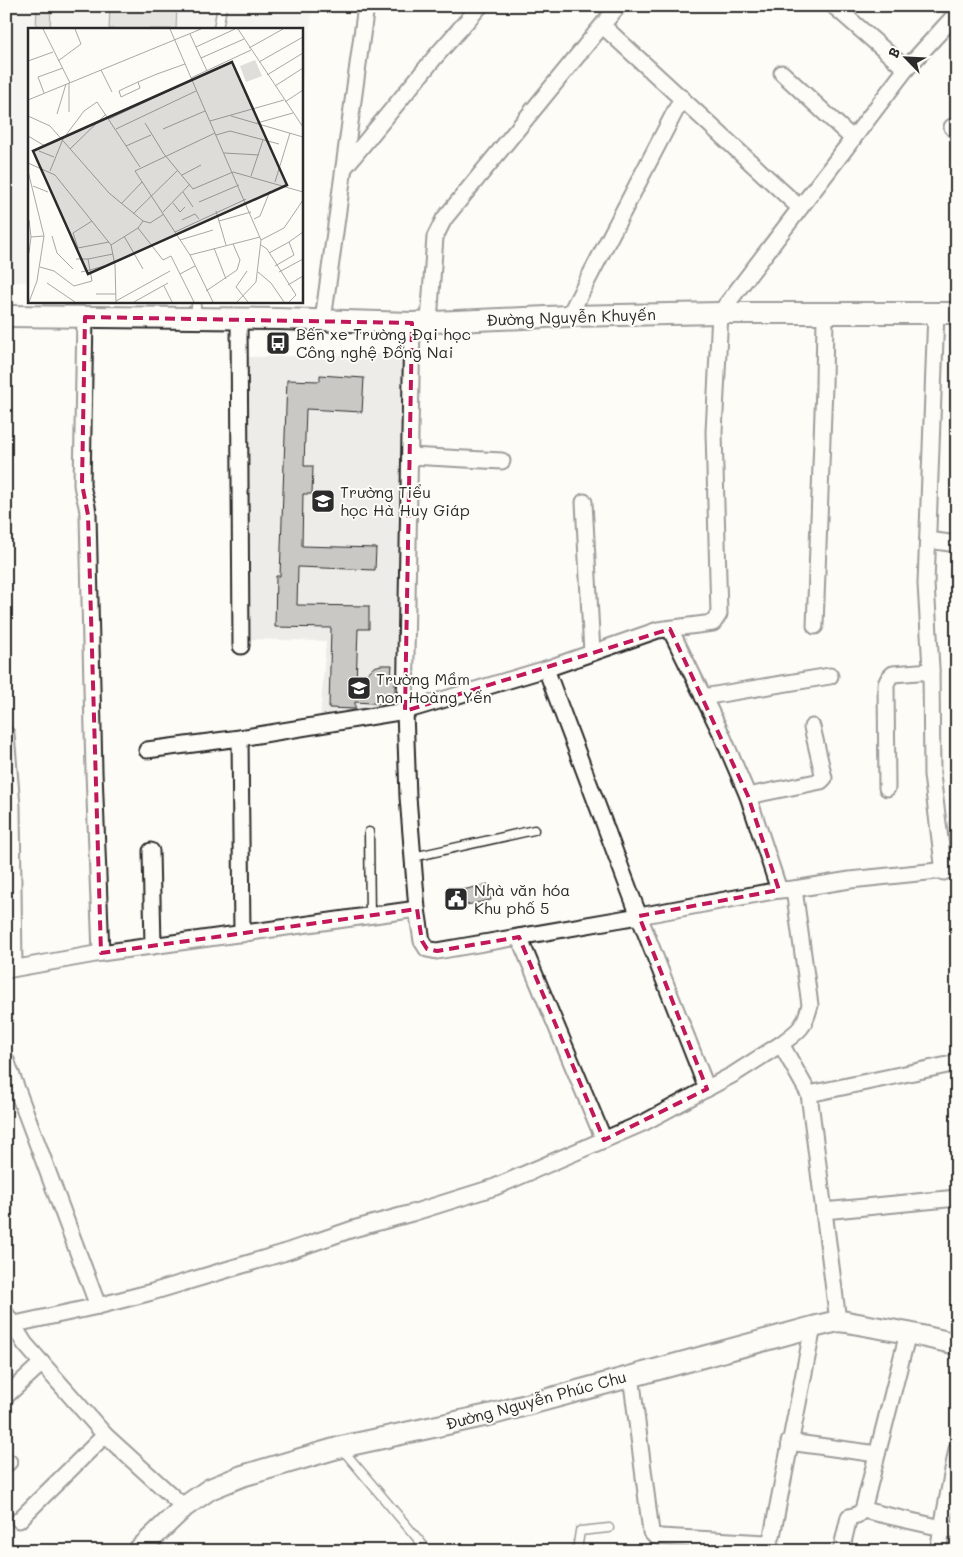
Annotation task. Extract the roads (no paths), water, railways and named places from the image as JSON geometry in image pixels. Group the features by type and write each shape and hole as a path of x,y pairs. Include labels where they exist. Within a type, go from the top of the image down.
{"street":[{"path":"323,320 366,6"},
{"path":"344,170 470,12 480,6"},
{"path":"618,6 444,219 435,237 421,322 410,456 405,711 408,797 417,909 422,941 427,949 437,951 850,880 950,870 932,775 931,671 926,584 936,312"},
{"path":"834,6 906,69"},
{"path":"147,750 240,738 405,711 546,669 658,630 714,623 719,614 714,432 720,313 906,69 957,13"},
{"path":"602,26 800,208"},
{"path":"782,73 853,139"},
{"path":"569,316 682,98"},
{"name":"Đường Nguyễn Khuyến","path":"6,316 85,317 196,310 239,318 421,322 569,316 720,313 957,313"},
{"path":"815,626 826,314"},
{"path":"85,317 82,484 83,493 88,505 100,953"},
{"path":"239,318 241,646"},
{"path":"410,456 502,461"},
{"path":"584,502 592,653"},
{"path":"928,540 957,544"},
{"path":"184,1507 105,1435 25,1344 8,1321 98,1306 283,1253 353,1229 412,1213 495,1186 645,1122 734,1074 799,1031 805,1022 810,1005 786,890 721,733 670,628"},
{"path":"546,669 639,916 707,1089"},
{"path":"887,788 886,684 893,674 931,671"},
{"path":"702,697 830,676"},
{"path":"748,796 821,781 824,778 812,727"},
{"path":"6,734 12,806 10,969 100,953 417,909"},
{"path":"240,738 242,934"},
{"path":"151,851 153,946"},
{"path":"519,937 604,1140"},
{"path":"781,1044 809,1094 838,1322"},
{"path":"6,1060 98,1306"},
{"path":"809,1094 957,1063"},
{"path":"824,1211 957,1198"},
{"name":"Đường Nguyễn Phúc Chu","path":"138,1551 184,1507 210,1489 242,1476 340,1447 494,1414 631,1375 813,1327 838,1322 908,1333 957,1344"},
{"path":"631,1375 651,1532 655,1536 661,1537 766,1543 772,1536 813,1327"},
{"path":"841,1551 849,1517 857,1515 863,1510 908,1333"},
{"path":"6,1396 42,1363"},
{"path":"19,1520 105,1435"},
{"path":"789,1442 877,1454"},
{"path":"938,1551 950,1530 957,1449"},
{"path":"863,1510 950,1530"}],"lane":[{"path":"218,28 222,6"},
{"path":"413,857 534,830"},
{"path":"369,832 370,916"},
{"path":"340,1447 428,1551"},
{"path":"577,1551 580,1532 609,1528"}],"place":[{"name":"Bến xe Trường Đại học Công nghệ Đồng Nai","path":"278,343"},
{"name":"Trường Tiểu học Hà Huy Giáp","path":"323,501"},
{"name":"Trường Mầm non Hoàng Yến","path":"359,688"},
{"name":"Nhà văn hóa Khu phố 5","path":"456,899"}]}
